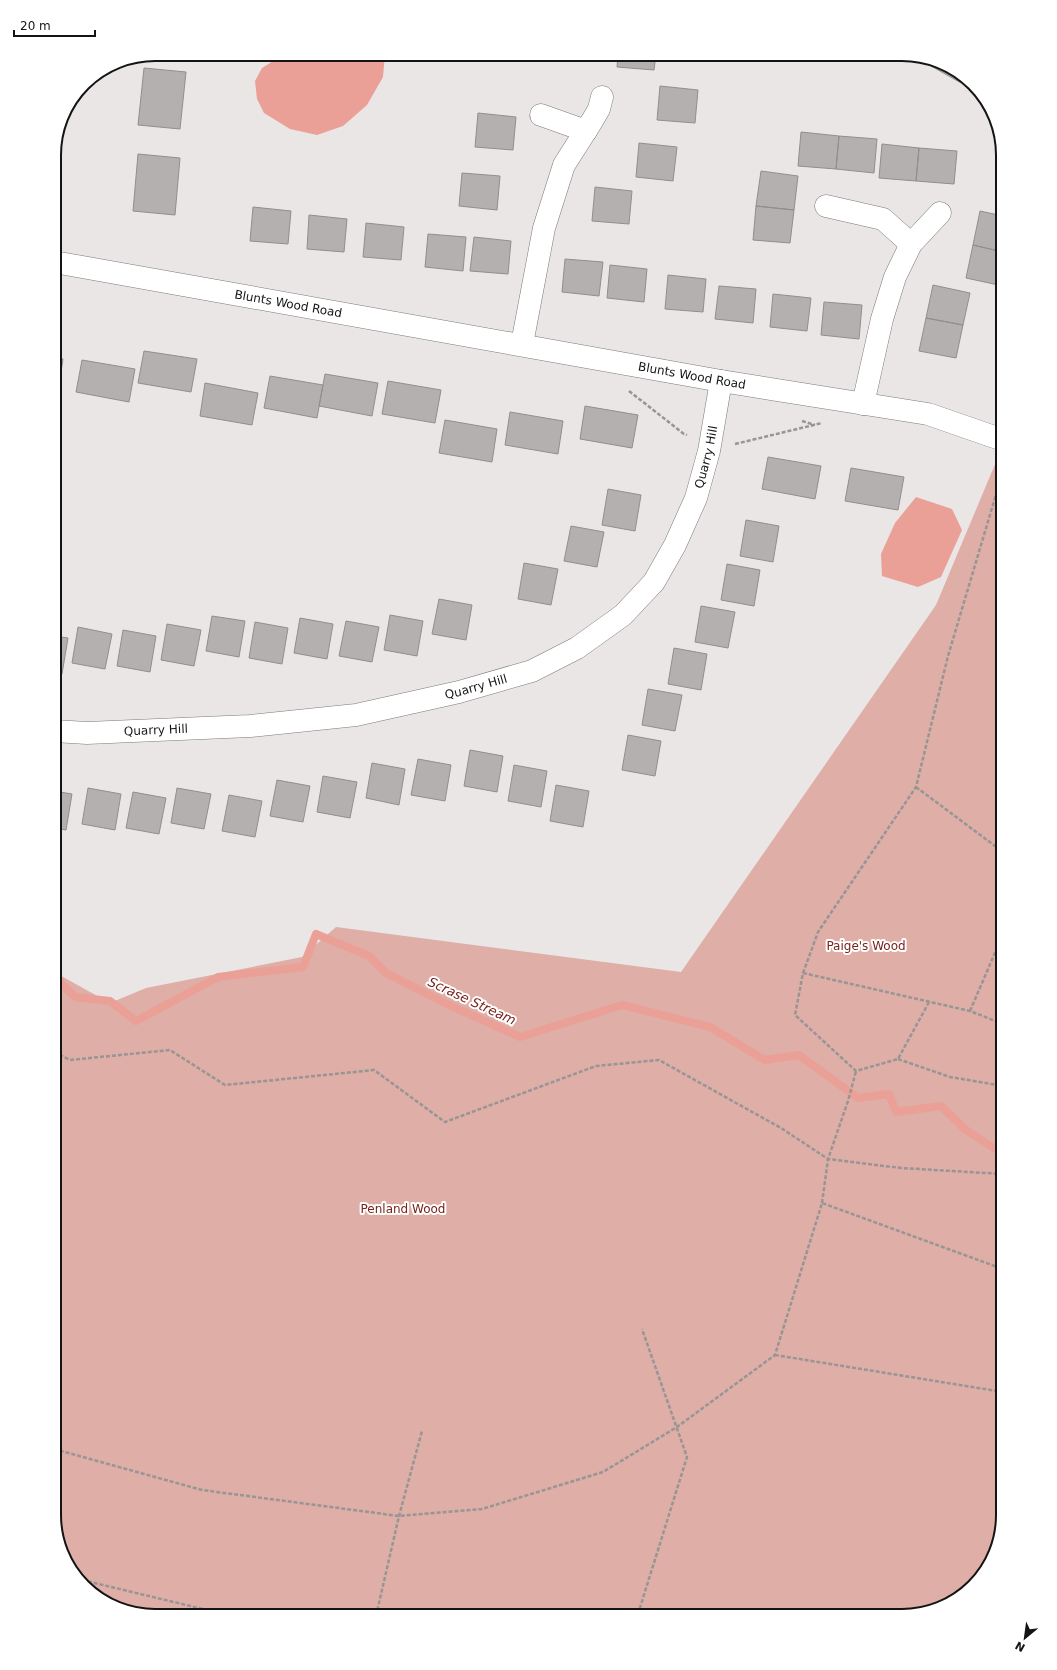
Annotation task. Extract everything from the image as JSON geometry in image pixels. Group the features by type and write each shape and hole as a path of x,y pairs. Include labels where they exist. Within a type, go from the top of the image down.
{"street":[{"path":"522,344 544,228 564,165 599,108 602,97"},
{"path":"541,115 586,131"},
{"path":"826,206 883,219 911,244"},
{"path":"863,404 882,319 895,277 911,244 940,213"},
{"name":"Blunts Wood Road","path":"61,263 720,380 928,414 996,438"},
{"name":"Quarry Hill","path":"61,731 87,733 250,726 356,715 459,692 532,671 577,648 623,615 654,582 674,545 696,498 710,440 720,380"}],"path":[{"path":"626,388 684,434 710,440 734,444 829,422"},
{"path":"856,1071 795,1015 803,973 818,932 916,787 948,656 996,492"},
{"path":"916,787 996,847"},
{"path":"970,1011 996,950"},
{"path":"803,973 970,1011 996,1021"},
{"path":"898,1060 929,1002"},
{"path":"61,1056 70,1060 170,1050 225,1085 374,1070 445,1122 596,1066 659,1060 781,1128 828,1159 902,1168 996,1174"},
{"path":"856,1071 898,1060 950,1077 996,1085"},
{"path":"61,1451 202,1490 399,1516 482,1509 603,1472 677,1427 775,1356 822,1202 828,1159 848,1101 856,1071"},
{"path":"822,1202 996,1266"},
{"path":"640,1609 687,1457 642,1329"},
{"path":"775,1356 996,1391"},
{"path":"378,1609 399,1516 422,1431"},
{"path":"89,1582 203,1609"}],"green space":[{"path":"996,462 996,1522 991,1546 973,1577 954,1593 933,1604 902,1609 148,1609 124,1604 93,1586 84,1577 71,1557 63,1534 61,1516 61,976 110,1003 146,988 302,957 336,927 681,972 936,605"}],"shaded area":[{"path":"273,61 384,61 383,77 367,105 343,126 317,135 290,129 264,113 257,99 255,81 262,68"},
{"path":"916,497 952,509 962,530 941,577 918,587 882,576 881,554 895,523"}],"building":[{"path":"617,61 655,61 654,70 617,67"},
{"path":"929,65 944,71 963,84"},
{"path":"144,68 186,72 180,129 138,125"},
{"path":"660,86 698,90 695,123 657,120"},
{"path":"478,113 516,117 513,150 475,147"},
{"path":"801,132 839,136 836,169 798,166"},
{"path":"839,136 877,139 874,173 836,169"},
{"path":"639,143 677,147 673,181 636,177"},
{"path":"882,144 919,148 916,181 879,178"},
{"path":"919,148 957,151 954,184 916,181"},
{"path":"138,154 180,158 175,215 133,211"},
{"path":"761,171 798,176 794,210 756,206"},
{"path":"462,173 500,176 497,210 459,206"},
{"path":"595,187 632,191 629,224 592,221"},
{"path":"756,206 794,210 790,243 753,240"},
{"path":"253,207 291,211 288,244 250,241"},
{"path":"980,211 996,214 996,250 973,245"},
{"path":"309,215 347,219 344,252 307,249"},
{"path":"366,223 404,227 401,260 363,257"},
{"path":"428,234 466,237 463,271 425,267"},
{"path":"474,237 511,241 508,274 470,271"},
{"path":"973,245 996,250 996,284 966,278"},
{"path":"565,259 603,262 599,296 562,292"},
{"path":"610,265 647,269 644,302 607,298"},
{"path":"668,275 706,279 703,312 665,309"},
{"path":"933,285 970,293 963,325 926,318"},
{"path":"719,286 756,289 753,323 715,319"},
{"path":"773,294 811,298 807,331 770,327"},
{"path":"824,302 862,305 859,339 821,335"},
{"path":"926,318 963,325 956,358 919,351"},
{"path":"144,351 197,359 191,392 138,383"},
{"path":"61,359 63,359 61,372"},
{"path":"82,360 135,369 129,402 76,392"},
{"path":"325,374 378,383 372,416 319,406"},
{"path":"270,376 323,385 317,418 264,408"},
{"path":"388,381 441,390 435,423 382,414"},
{"path":"205,383 258,393 252,425 200,416"},
{"path":"585,406 638,415 632,448 580,439"},
{"path":"510,412 563,421 558,454 505,445"},
{"path":"445,420 497,429 492,462 439,453"},
{"path":"768,457 821,466 815,499 762,489"},
{"path":"851,468 904,477 898,510 845,501"},
{"path":"608,489 641,495 635,531 602,525"},
{"path":"746,520 779,526 773,562 740,556"},
{"path":"571,526 604,532 597,567 564,561"},
{"path":"524,563 558,569 551,605 518,599"},
{"path":"727,564 760,570 754,606 721,600"},
{"path":"439,599 472,605 466,640 432,634"},
{"path":"701,606 735,612 728,648 695,642"},
{"path":"390,615 423,621 417,656 384,650"},
{"path":"212,616 245,621 239,657 206,651"},
{"path":"300,618 333,624 327,659 294,653"},
{"path":"346,621 379,627 372,662 339,656"},
{"path":"255,622 288,628 282,664 249,658"},
{"path":"167,624 201,630 194,666 161,660"},
{"path":"78,627 112,634 105,669 72,663"},
{"path":"123,630 156,636 150,672 117,666"},
{"path":"61,637 68,638 61,674"},
{"path":"674,648 707,654 701,690 668,684"},
{"path":"648,689 682,695 675,731 642,725"},
{"path":"628,735 661,741 655,776 622,770"},
{"path":"470,750 503,756 497,792 464,786"},
{"path":"418,759 451,765 445,801 411,795"},
{"path":"372,763 405,769 399,805 366,798"},
{"path":"514,765 547,771 541,807 508,801"},
{"path":"323,776 357,782 350,818 317,812"},
{"path":"277,780 310,786 303,822 270,816"},
{"path":"556,785 589,791 583,827 550,821"},
{"path":"88,788 121,794 115,830 82,824"},
{"path":"177,788 211,794 204,829 171,823"},
{"path":"61,792 72,794 66,830 61,829"},
{"path":"133,792 166,798 159,834 126,828"},
{"path":"229,795 262,801 255,837 222,831"}],"waterway":[{"name":"Scrase Stream","path":"61,983 75,997 110,1001 136,1021 218,977 303,967 316,934 369,956 386,973 449,1005 520,1037 622,1005 710,1027 765,1060 799,1055 858,1098 889,1094 896,1112 941,1106 966,1130 996,1149"}],"park label":[{"name":"Paige's Wood","path":"866,946"},
{"name":"Penland Wood","path":"403,1209"}]}
